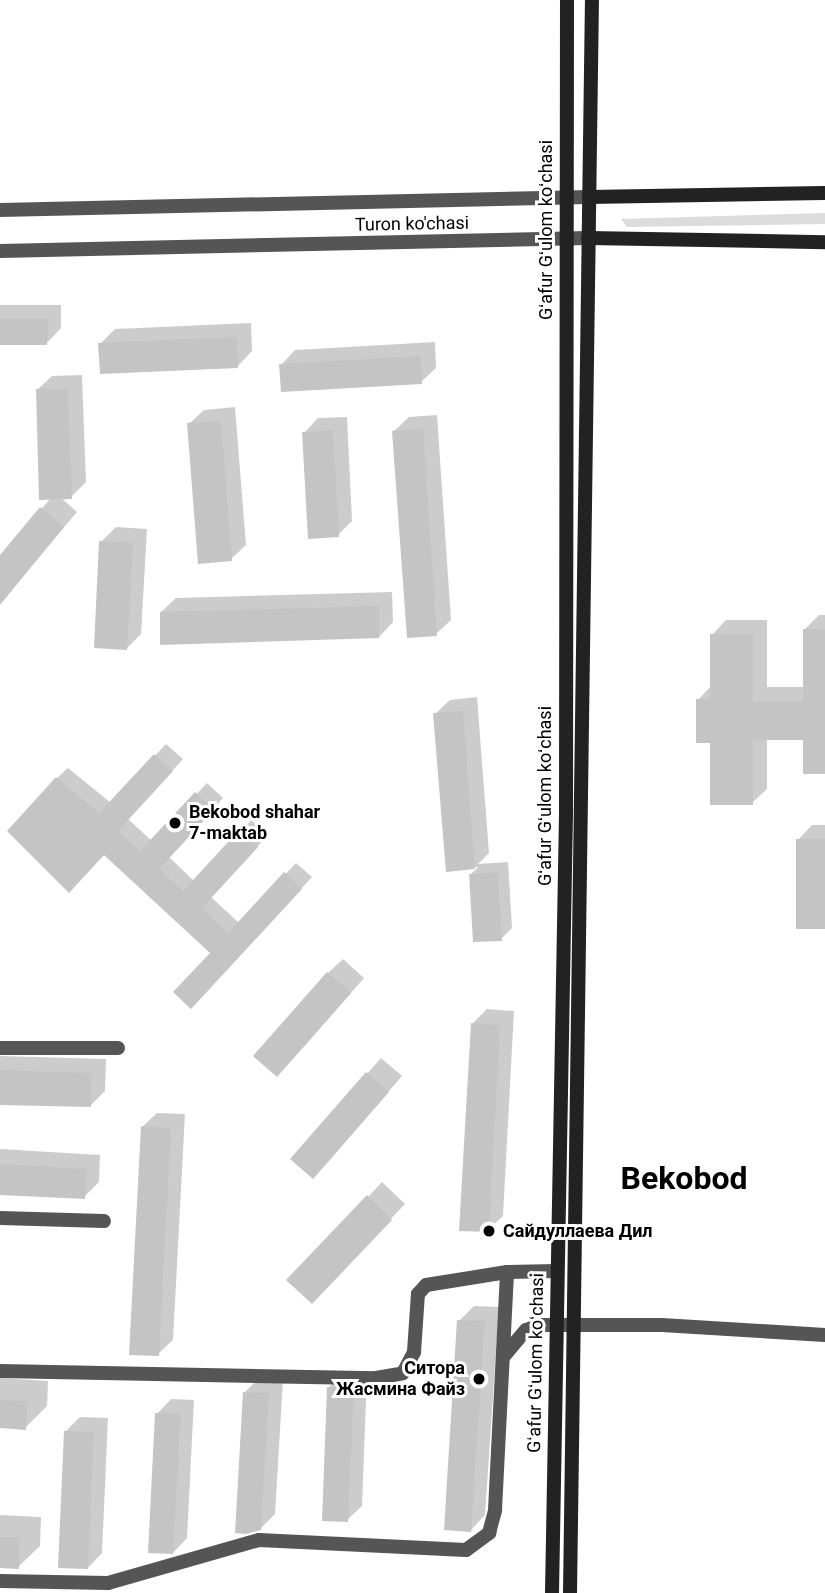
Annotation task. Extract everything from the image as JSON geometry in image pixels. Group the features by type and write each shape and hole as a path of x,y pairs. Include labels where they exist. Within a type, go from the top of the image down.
{"main road":[{"name":"Gʻafur Gʻulom koʻchasi","path":"567,0 566,199 569,241 573,816 570,1593"},
{"name":"Gʻafur Gʻulom koʻchasi","path":"552,1593 556,1271 573,816 592,0"},
{"name":"Turon ko'chasi","path":"589,198 825,193"},
{"name":"Turon ko'chasi","path":"588,238 825,242"}],"street":[{"name":"Turon ko'chasi","path":"0,210 589,198"},
{"name":"Turon ko'chasi","path":"0,251 569,241 588,238"},
{"path":"0,1048 118,1048"},
{"path":"0,1218 104,1221"},
{"path":"0,1371 376,1378 403,1373 414,1352 418,1293 426,1285 507,1272 556,1271"},
{"path":"0,1581 108,1583 259,1540 466,1550 489,1533 495,1510 507,1272"},
{"path":"503,1358 526,1330 555,1325 825,1335"}],"shaded area":[{"path":"825,213 825,224 627,227 621,219"}],"building":[{"path":"0,319 48,319 47,345 0,345"},
{"path":"237,337 238,368 100,374 98,343"},
{"path":"421,356 422,384 281,392 279,364"},
{"path":"36,389 68,389 72,499 39,500"},
{"path":"221,421 232,561 198,564 187,423"},
{"path":"423,428 437,636 407,638 392,431"},
{"path":"333,430 339,537 308,539 302,432"},
{"path":"40,507 64,527 0,605 0,555"},
{"path":"99,541 133,543 127,650 94,648"},
{"path":"379,606 379,638 160,645 160,612"},
{"path":"803,629 825,629 825,774 803,774 803,740 753,740 753,805 710,805 710,743 696,743 696,699 710,699 710,634 753,634 753,701 803,701"},
{"path":"463,711 475,869 446,872 433,713"},
{"path":"154,754 173,771 118,831 140,851 195,792 214,810 159,869 183,891 239,830 258,847 202,908 228,933 284,872 302,889 191,1009 173,992 210,953 104,855 69,893 7,831 56,777 99,813"},
{"path":"796,839 825,839 825,929 796,929"},
{"path":"498,872 502,941 473,942 469,874"},
{"path":"327,972 351,993 277,1077 253,1056"},
{"path":"471,1023 500,1025 489,1232 459,1231"},
{"path":"0,1070 92,1073 91,1107 0,1105"},
{"path":"366,1072 389,1092 313,1179 290,1159"},
{"path":"141,1126 171,1128 159,1356 129,1355"},
{"path":"0,1164 87,1169 85,1199 0,1195"},
{"path":"367,1195 392,1220 312,1304 286,1280"},
{"path":"457,1320 485,1321 471,1532 444,1530"},
{"path":"327,1387 354,1387 348,1522 322,1521"},
{"path":"243,1392 269,1393 261,1530 246,1534 235,1533"},
{"path":"0,1400 28,1401 26,1430 0,1428"},
{"path":"155,1413 181,1414 173,1554 148,1553"},
{"path":"64,1431 94,1432 88,1569 58,1568"},
{"path":"0,1537 20,1537 19,1569 0,1568"}],"place":[{"name":"Bekobod shahar 7-maktab","path":"175,823"},
{"name":"Сайдуллаева Дил","path":"489,1231"},
{"name":"Ситора Жасмина Файз","path":"479,1379"}],"district":[{"name":"Bekobod","path":"684,1178"}]}
